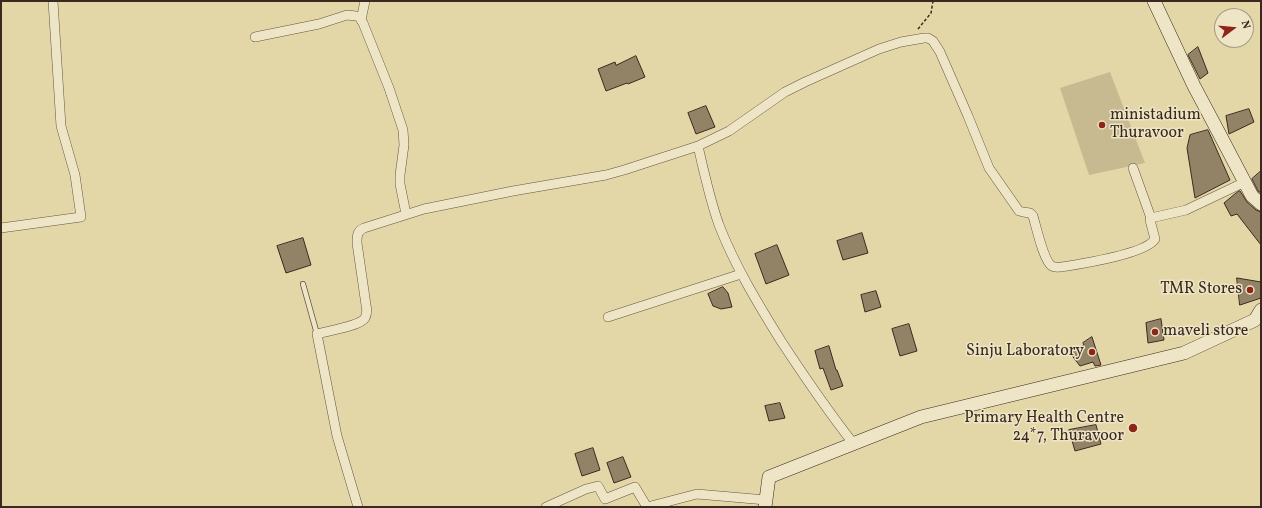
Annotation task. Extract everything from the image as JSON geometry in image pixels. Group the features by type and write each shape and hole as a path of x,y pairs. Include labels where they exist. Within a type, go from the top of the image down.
{"street":[{"path":"1,228 80,217 74,175 61,126 53,1"},
{"path":"361,20 365,1"},
{"path":"1154,1 1194,86 1252,196 1261,204"},
{"path":"255,37 319,24 347,15 356,16 361,20 388,88 403,132 404,145 400,184 406,214"},
{"path":"358,507 337,436 317,334 360,323 367,314 358,243 358,233 361,230 424,209 513,191 606,175 698,146 729,131 785,92 817,76 879,49 901,42 924,38 928,38 933,41 949,72 989,168 1019,211 1030,212 1033,216 1044,253 1048,263 1052,266 1062,267 1108,259 1154,242 1155,239 1150,220 1151,218 1132,168"},
{"path":"698,146 705,178 719,226 741,274 761,310 794,361 832,416 853,443"},
{"path":"1151,218 1186,210 1245,182"},
{"path":"608,317 741,274"},
{"path":"546,507 586,489 598,486 605,499 634,487 646,507 697,494 766,504 768,477 853,443 920,417 1184,354 1255,320 1261,310"}],"lane":[{"path":"303,284 317,334"}],"path":[{"path":"917,35 919,27 931,13 933,1"}],"shaded area":[{"name":"ministadium Thuravoor","path":"1110,72 1145,163 1089,175 1060,88"}],"building":[{"path":"1198,47 1208,73 1200,79 1188,55"},
{"path":"636,56 645,77 606,91 598,69 615,62 616,65"},
{"path":"706,106 715,127 696,134 688,113"},
{"path":"1249,109 1254,122 1229,134 1226,116"},
{"path":"1208,130 1230,180 1195,198 1187,148 1190,135"},
{"path":"1261,171 1261,193 1258,191 1252,179"},
{"path":"1240,191 1247,202 1256,210 1261,212 1261,245 1237,214 1231,216 1224,203"},
{"path":"862,233 868,253 843,260 837,241"},
{"path":"303,238 311,265 286,273 277,246"},
{"path":"777,245 789,275 766,284 755,254"},
{"name":"TMR Stores","path":"1237,278 1261,282 1261,298 1240,305"},
{"path":"723,287 728,293 732,307 721,309 713,306 708,294"},
{"path":"876,291 881,307 865,312 861,295"},
{"name":"maveli store","path":"1161,319 1164,340 1148,343 1146,323"},
{"path":"909,324 917,351 900,356 892,329"},
{"path":"1092,337 1101,365 1095,366 1093,362 1080,366 1070,353 1084,345 1083,343"},
{"path":"829,346 836,370 843,386 831,390 823,368 820,369 815,351"},
{"path":"780,403 785,418 769,421 765,406"},
{"path":"1096,425 1101,444 1075,451 1069,430"},
{"path":"593,448 600,470 582,476 575,454"},
{"path":"623,457 631,477 614,483 607,463"}],"place":[{"name":"ministadium Thuravoor","path":"1102,125"},
{"name":"TMR Stores","path":"1250,290"},
{"name":"maveli store","path":"1155,332"},
{"name":"Sinju Laboratory","path":"1092,352"},
{"name":"Primary Health Centre 24*7, Thuravoor","path":"1133,428"}]}
